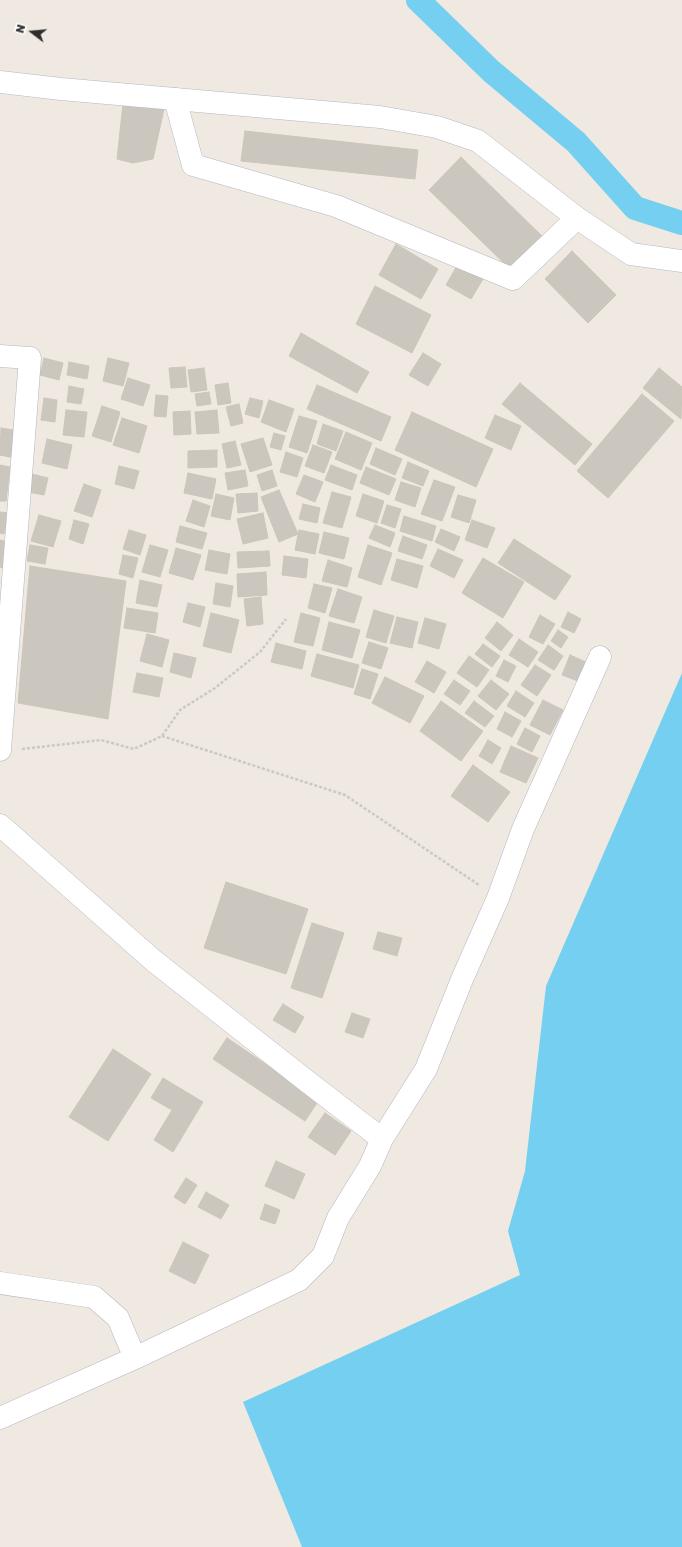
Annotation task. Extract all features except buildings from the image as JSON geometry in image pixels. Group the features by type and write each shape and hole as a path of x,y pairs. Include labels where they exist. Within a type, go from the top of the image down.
{"street":[{"path":"0,82 61,89 380,116 437,127 478,141 577,218 631,254 682,261"},
{"path":"175,99 193,165 336,206 513,280 577,218"},
{"path":"0,356 30,358 10,750"},
{"path":"0,1418 135,1358 299,1280 323,1256 338,1218 370,1166 382,1139 426,1069 463,977 498,898 523,829 600,657"},
{"path":"0,825 154,960 382,1139"},
{"path":"0,1283 94,1297 118,1318 135,1358"}],"path":[{"path":"10,750 101,740 134,749 162,736 180,710 215,688 260,652 286,619"},
{"path":"162,736 345,795 498,898"}],"water":[{"path":"682,673 682,1547 302,1547 243,1402 520,1275 508,1231 525,1171 546,986"}],"waterway":[{"path":"418,0 491,71 576,142 635,208 682,223"}]}
